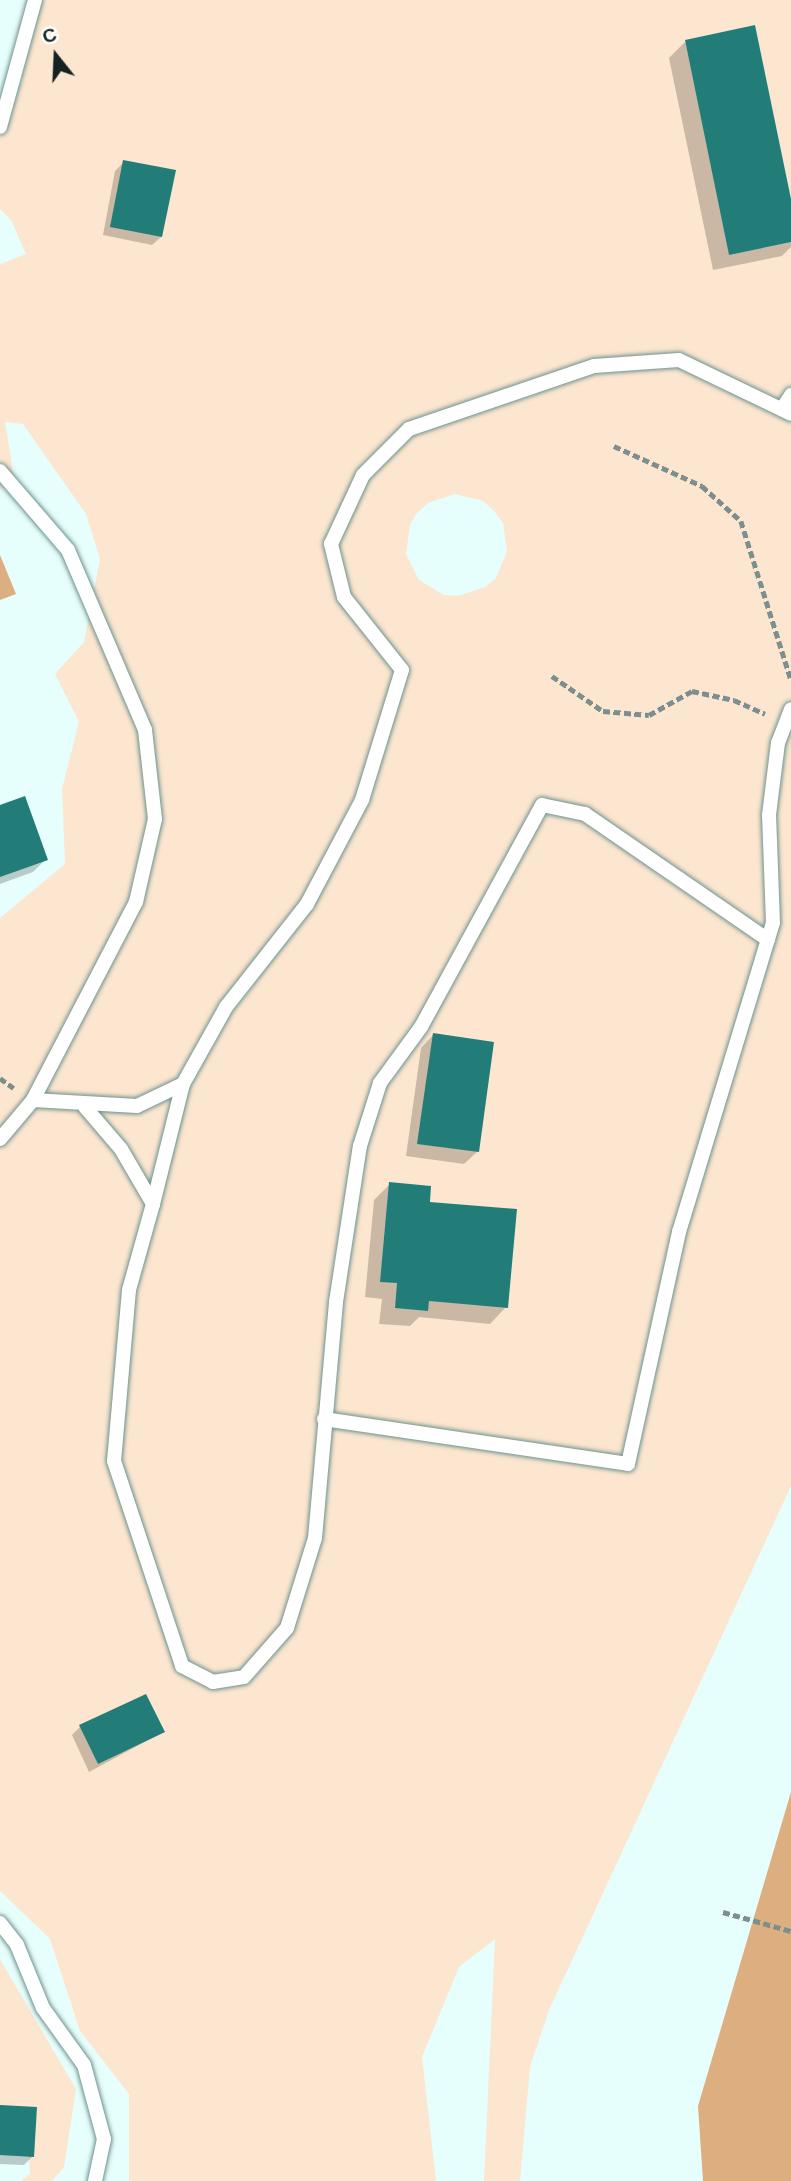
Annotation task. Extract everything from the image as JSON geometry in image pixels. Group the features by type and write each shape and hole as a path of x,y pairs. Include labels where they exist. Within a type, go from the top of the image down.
{"lane":[{"path":"0,127 35,0"},
{"path":"768,940 585,814 542,805 421,1027 380,1083 360,1146 324,1419 315,1538 287,1628 244,1677 213,1682 182,1666 114,1461 129,1290 183,1084 226,1007 307,904 362,800 402,670 344,597 331,544 363,475 409,429 594,366 679,360 787,412 791,395"},
{"path":"0,471 68,550 145,730 155,819 136,902 33,1100 0,1139"},
{"path":"324,1419 628,1464 679,1232 773,923 769,815 778,743 790,717"},
{"path":"33,1100 85,1107 137,1106 183,1084"},
{"path":"85,1107 121,1149 153,1204"},
{"path":"0,1923 18,1945 43,2008 84,2065 104,2138 95,2181"}],"path":[{"path":"614,446 702,486 741,521 791,680"},
{"path":"552,676 603,711 649,715 692,691 790,717"},
{"path":"723,1912 791,1931"}],"shaded area":[{"path":"36,0 791,0 791,199 755,25 685,40 729,255 791,242 791,1486 549,2010 530,2067 520,2181 484,2181 495,1939 459,1967 422,2057 436,2181 129,2181 129,2094 80,2031 50,1939 0,1891 0,918 65,864 62,789 79,722 55,674 84,642 100,559 86,514 23,424 5,422 14,478 0,490 0,264 26,254 11,220 0,209 0,102 22,83 18,27","holes":["455,494 483,501 494,511 503,523 507,551 496,578 485,587 458,596 444,595 419,580 406,554 410,525 417,513 428,503","389,1182 431,1186 430,1202 517,1209 508,1308 429,1301 427,1311 395,1308 397,1283 380,1281"]},
{"path":"0,555 16,594 0,600"},
{"path":"791,1792 791,2181 703,2181 698,2106"},
{"path":"0,1959 76,2089 64,2167 52,2181 21,2181 30,2174 27,2130 0,2121"}],"building":[{"path":"755,25 791,199 791,242 729,255 685,40"},
{"path":"123,160 176,170 162,237 110,227"},
{"path":"25,796 48,860 0,877 0,805"},
{"path":"433,1033 494,1042 479,1152 417,1144"},
{"path":"389,1182 431,1186 430,1202 517,1209 508,1308 429,1301 428,1311 395,1308 397,1283 380,1282"},
{"path":"146,1694 165,1732 98,1764 79,1725"},
{"path":"0,2105 37,2107 34,2157 0,2155"}]}
